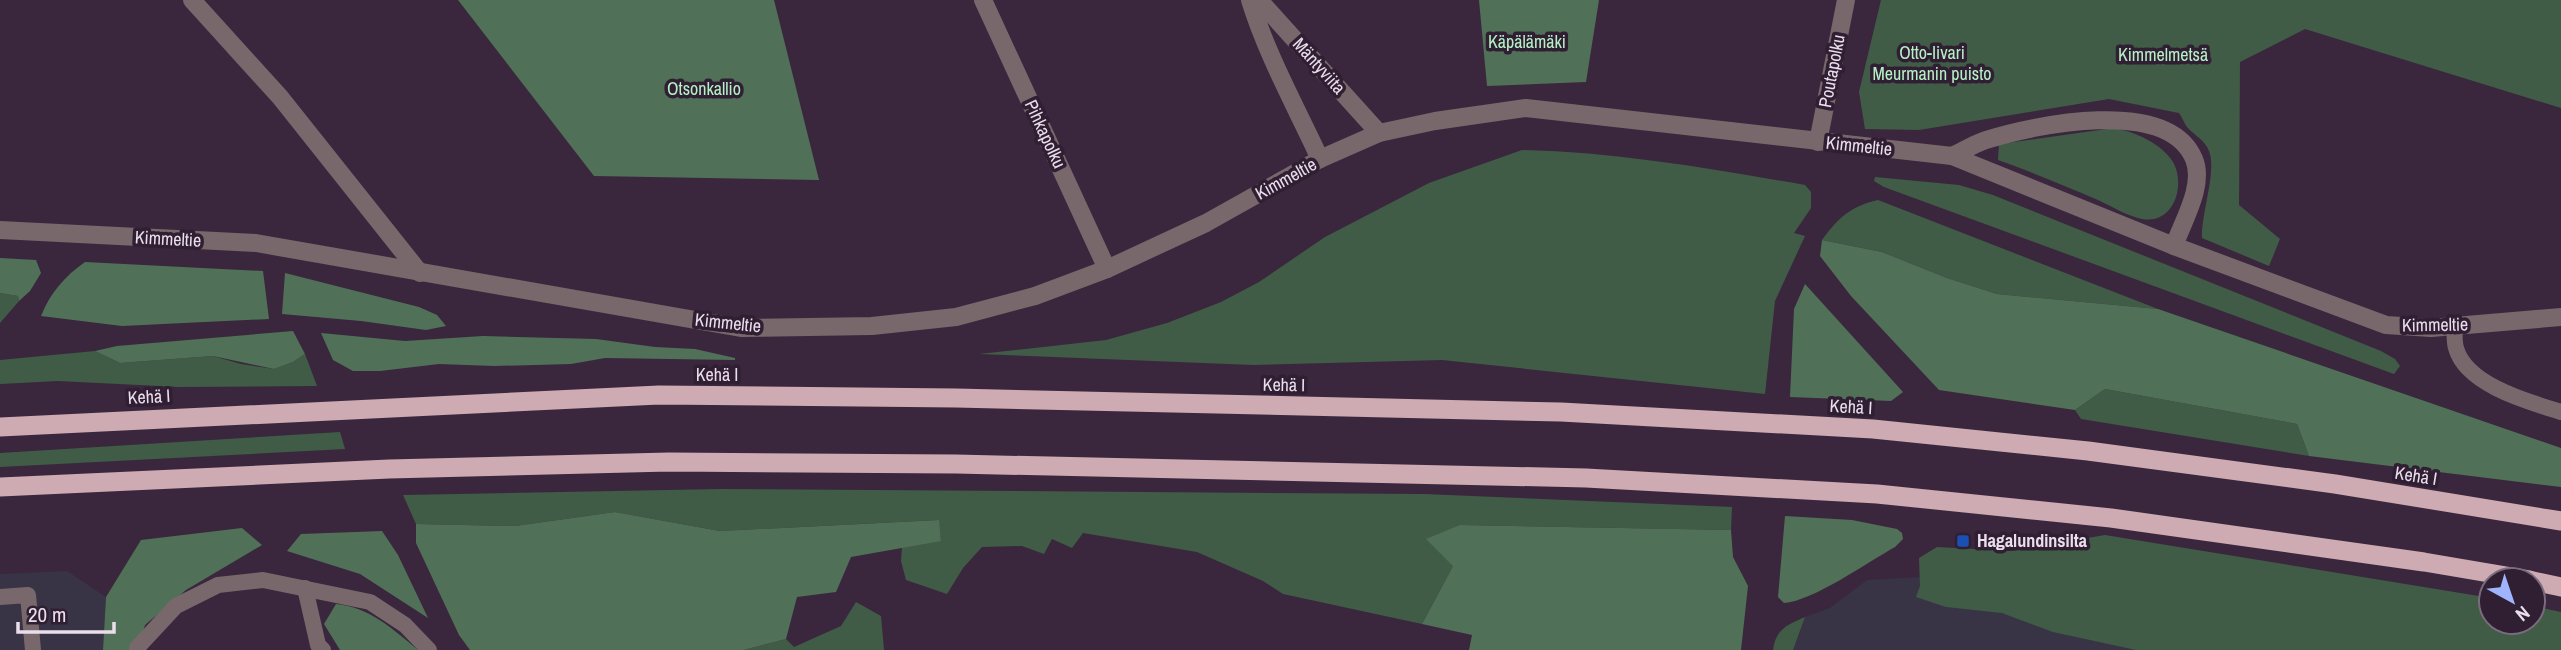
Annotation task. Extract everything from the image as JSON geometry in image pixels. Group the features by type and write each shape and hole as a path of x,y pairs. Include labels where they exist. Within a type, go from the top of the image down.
{"highway":[{"name":"Kehä I","path":"0,426 659,395 956,398 1561,412 1886,430 2128,456 2335,484 2561,521"},
{"path":"0,487 389,469 669,462 956,464 1573,478 1877,494 2110,518 2477,571"}],"street":[{"path":"192,0 280,97 420,273"},
{"name":"Pihkapolku","path":"983,0 1107,269"},
{"name":"Mäntyviita","path":"1250,0 1263,38 1320,159"},
{"name":"Mäntyviita","path":"1259,0 1379,133"},
{"name":"Poutapolku","path":"1818,142 1843,1"},
{"name":"Kimmeltie","path":"0,230 256,243 741,328 872,326 956,317 1035,296 1107,269 1206,223 1320,159 1379,133 1434,121 1526,108 1952,156 2175,246 2386,325 2431,328 2561,317"},
{"path":"1952,156 1984,141 2047,126 2109,118 2143,123 2161,130 2186,147 2194,159 2197,174 2195,188 2175,246"}],"lane":[{"path":"2454,326 2456,349 2468,369 2511,396 2561,412"},
{"path":"137,648 176,606 218,586 263,580 370,602 405,625 429,650"},
{"path":"304,587 318,645 323,650"},
{"path":"0,597 28,595 33,650"}],"shaded area":[{"path":"67,571 106,597 103,650 0,650 0,574"},
{"path":"1973,574 2443,650 1793,650 1805,617 1830,608 1867,580"}],"green space":[{"name":"Otsonkallio","path":"458,0 774,0 819,180 594,176"},
{"name":"Käpälämäki","path":"1479,0 1599,0 1586,82 1487,86"},
{"path":"1881,0 2561,0 2561,108 2305,29 2240,62 2239,205 2280,239 2269,266 2202,238 2211,159 2205,144 2187,127 2179,113 2109,99 1919,130 1865,129 1859,92"},
{"path":"2114,128 2147,139 2162,149 2173,162 2177,171 2177,192 2169,210 2162,216 2153,219 2136,218 2061,184 1998,160 1999,144"},
{"path":"1522,150 1629,158 1805,185 1811,192 1811,208 1794,233 1805,236 1775,301 1765,394 1442,360 1253,365 979,354 1106,340 1167,323 1221,302 1259,282 1325,237 1429,183"},
{"path":"1875,177 1959,185 1993,195 2381,351 2395,359 2400,366 2394,374 1884,187 1874,181"},
{"path":"1878,200 2158,309 1997,294 1947,278 1882,252 1822,240 1846,214"},
{"path":"1822,240 1882,252 1947,278 1997,294 2158,309 2561,448 2561,487 2309,456 2297,424 2105,389 2075,410 1939,390 1851,296 1820,256"},
{"path":"0,258 36,260 41,273 30,291 19,301 18,296 0,293"},
{"path":"85,262 263,271 269,319 122,326 41,316 59,286"},
{"path":"285,273 419,307 437,315 446,326 426,330 282,314"},
{"path":"1805,284 1903,392 1891,401 1790,397 1794,309"},
{"path":"0,293 18,296 19,301 0,323"},
{"path":"293,331 305,354 274,369 213,356 120,363 95,351 117,346"},
{"path":"321,333 405,341 483,336 596,339 695,349 735,360 605,358 571,364 439,364 380,371 353,371 333,360"},
{"path":"95,351 120,363 213,356 274,369 305,354 317,386 179,387 58,381 0,384 0,360"},
{"path":"2105,389 2297,424 2309,456 2081,419 2075,410"},
{"path":"340,432 345,449 0,467 0,453"},
{"path":"721,489 1424,494 1732,507 1731,530 1460,525 1453,566 1422,624 1283,594 1263,581 1197,552 1083,533 1072,548 1052,539 1044,554 1022,546 982,547 963,568 947,594 906,580 901,561 902,547 941,540 938,520 720,531 615,512 515,526 416,524 403,495"},
{"path":"615,512 720,531 939,520 941,541 851,557 836,592 797,597 786,639 744,650 470,650 459,635 416,543 416,524 515,526"},
{"path":"1785,516 1852,520 1897,529 1902,533 1903,539 1895,547 1840,580 1810,596 1784,603 1778,597"},
{"path":"1460,525 1731,530 1733,557 1748,586 1741,650 1469,650 1472,635 1422,624 1453,566 1426,539"},
{"path":"242,528 262,545 186,590 145,625 138,650 103,650 106,597 141,540"},
{"path":"382,531 398,555 428,618 360,574 287,551 301,534"},
{"path":"2105,535 2477,596 2477,636 2547,636 2547,609 2561,612 2561,650 2136,650 2053,632 2002,613 1946,607 1916,597 1920,586 1919,558 1937,547 2011,551"},
{"path":"856,602 881,616 884,650 744,650 786,639 794,647 841,626"},
{"path":"336,604 370,614 418,650 340,650 324,624"},
{"path":"1805,617 1793,650 1773,650 1780,632"}],"place":[{"name":"Hagalundinsilta","path":"1963,541"}],"park label":[{"name":"Kimmelmetsä","path":"2163,55"},
{"name":"Otto-Iivari Meurmanin puisto","path":"1932,63"}]}
